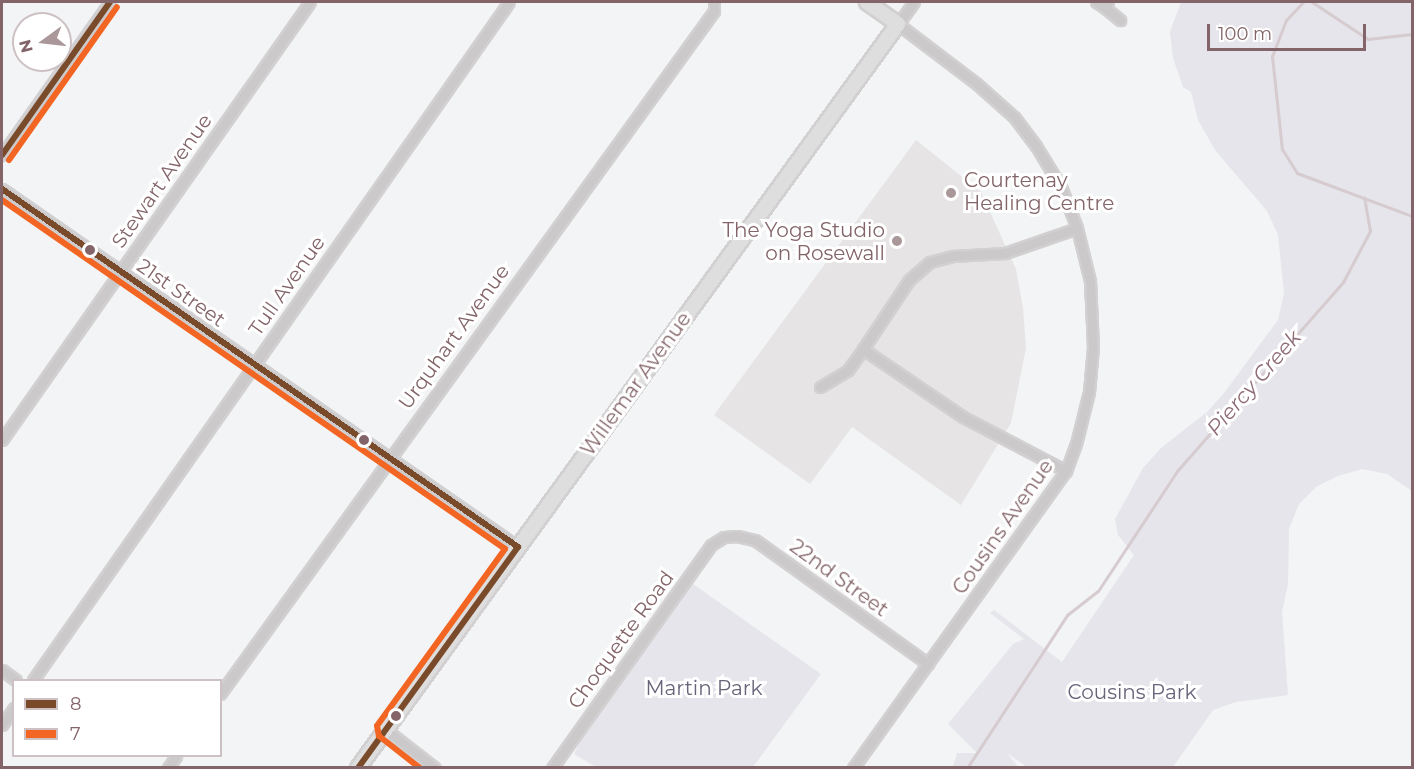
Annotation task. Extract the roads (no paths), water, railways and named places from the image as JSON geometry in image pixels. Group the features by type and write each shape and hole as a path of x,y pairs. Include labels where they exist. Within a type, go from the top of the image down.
{"street":[{"path":"2,155 110,2"},
{"name":"Stewart Avenue","path":"2,440 310,2"},
{"name":"Tull Avenue","path":"34,679 509,2"},
{"name":"Urquhart Avenue","path":"222,691 714,11 714,2"},
{"path":"867,2 898,24"},
{"name":"Willemar Avenue","path":"358,768 914,2"},
{"path":"1103,3 1120,20"},
{"name":"Cousins Avenue","path":"853,768 1066,471 1076,444 1089,392 1093,347 1090,281 1077,228 1061,187 1036,146 1014,117 977,84 898,24"},
{"name":"21st Street","path":"2,189 388,459 518,547"},
{"path":"820,387 848,370 909,280 930,262 953,255 1005,253 1077,228"},
{"path":"863,349 963,417 1066,471"},
{"name":"22nd Street","path":"724,537 737,536 755,540 928,664"},
{"name":"Choquette Road","path":"552,768 711,545 724,537"},
{"path":"2,726 12,711"},
{"path":"385,729 435,768"}],"waterway":[{"name":"Piercy Creek","path":"1303,2 1286,20 1272,56 1282,149 1297,173 1412,216"},
{"path":"1312,2 1368,39 1412,34"},
{"name":"Piercy Creek","path":"967,768 1067,615 1098,591 1177,471 1343,282 1370,231 1364,198"}],"place":[{"name":"Courtenay Healing Centre","path":"951,193"},
{"name":"The Yoga Studio on Rosewall","path":"897,241"}],"park label":[{"name":"Martin Park","path":"704,688"},
{"name":"Cousins Park","path":"1132,692"}]}
